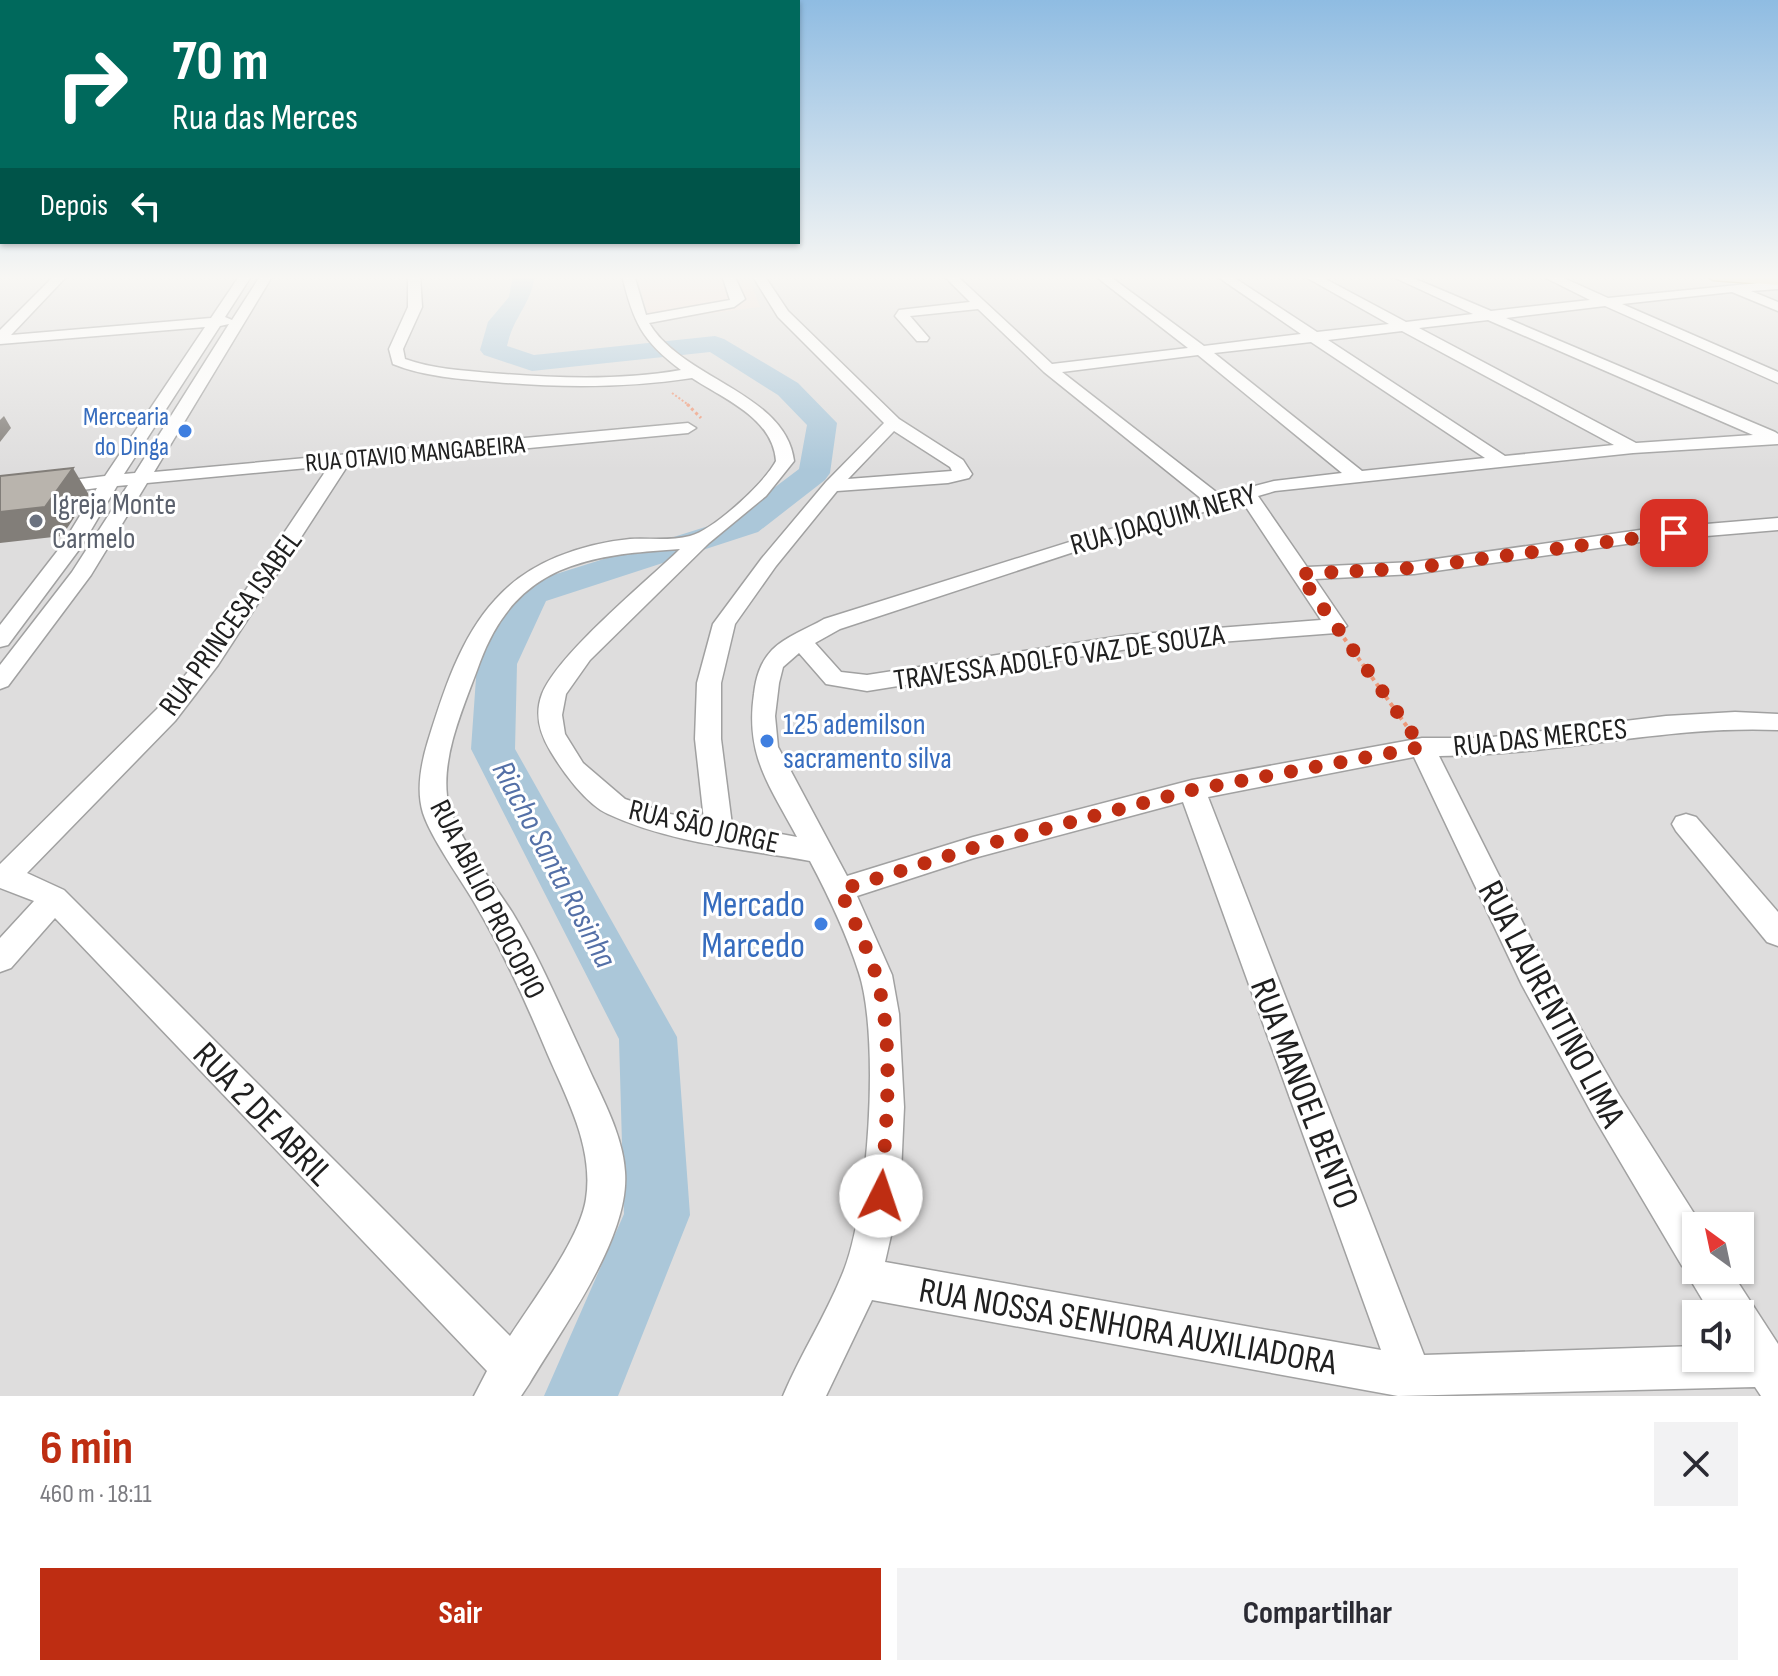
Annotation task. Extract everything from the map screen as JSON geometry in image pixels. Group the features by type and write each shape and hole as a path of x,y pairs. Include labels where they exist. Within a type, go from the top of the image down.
{"street":[{"path":"0,640 71,547 204,340"},
{"path":"0,681 81,575 228,340"},
{"path":"401,340 396,353 403,365 442,374 617,383 695,373"},
{"path":"657,340 695,373 738,399 770,425 783,447 785,461 780,474 700,541"},
{"path":"809,340 893,423 957,464 963,474 948,478 832,486"},
{"path":"1018,340 1049,369 1217,502"},
{"path":"1187,340 1358,477"},
{"path":"1049,369 1277,340"},
{"path":"1320,340 1502,462"},
{"path":"1428,340 1633,448"},
{"path":"1544,340 1777,440"},
{"path":"1694,340 1778,378"},
{"path":"170,392 197,389"},
{"path":"719,833 708,739 709,683 714,653 724,624 734,607 832,486 893,423"},
{"name":"RUA OTAVIO MANGABEIRA","path":"0,495 141,478 688,428"},
{"name":"RUA JOAQUIM NERY","path":"804,1396 862,1278 881,1196 887,1107 883,1014 876,975 840,890 765,747 763,716 772,665 800,640 832,624 1031,558 1274,486 1633,448 1777,440"},
{"name":"RUA PRINCESA ISABEL","path":"2,878 175,704 210,660 342,460"},
{"path":"1246,493 1336,626"},
{"path":"1299,574 1414,568 1647,535 1778,524"},
{"name":"RUA SÃO JORGE","path":"700,541 582,655 554,694 550,715 553,734 574,769 615,806 669,824 818,852"},
{"name":"RUA ABILIO PROCOPIO","path":"504,1382 593,1238 605,1201 607,1170 594,1121 520,952 437,815 430,793 432,771 476,642 487,620 515,592 560,564 592,552 620,546 700,541"},
{"name":"TRAVESSA ADOLFO VAZ DE SOUZA","path":"800,640 834,679 867,683 1128,642 1336,626"},
{"name":"RUA DAS MERCES","path":"840,890 973,848 1192,790 1422,747 1484,747 1666,724 1735,720 1778,722"},
{"name":"RUA LAURENTINO LIMA","path":"1422,747 1533,975 1607,1107 1682,1229"},
{"name":"RUA MANOEL BENTO","path":"1192,790 1415,1386"},
{"path":"1686,824 1778,933"},
{"name":"RUA 2 DE ABRIL","path":"2,878 31,885 54,898 504,1382"},
{"path":"0,959 54,898"},
{"name":"RUA NOSSA SENHORA AUXILIADORA","path":"862,1278 1415,1386 1774,1372"},
{"path":"1754,1344 1774,1372"}],"path":[{"path":"654,379 698,412 701,418 698,423 688,428"},
{"path":"1336,626 1422,747"}],"shaded area":[{"path":"0,340 1778,340 1778,1396 0,1396"}],"building":[{"path":"73,468 45,507 0,512 0,476"}],"waterway":[{"name":"Riacho Santa Rosinha","path":"495,340 493,350 532,363 715,344 788,389 822,423 814,473 746,525 531,594 497,664 493,749 648,1037 657,1215 581,1396"}],"place":[{"name":"Mercearia do Dinga","path":"185,431"},
{"name":"Igreja Monte Carmelo","path":"36,521"},
{"name":"125 ademilson sacramento silva","path":"767,741"},
{"name":"Mercado Marcedo","path":"821,924"}],"route":[{"path":"881,1196 887,1107 883,1014 876,975 840,890 973,848 1192,790 1422,747 1299,574 1414,568 1674,533"}]}
